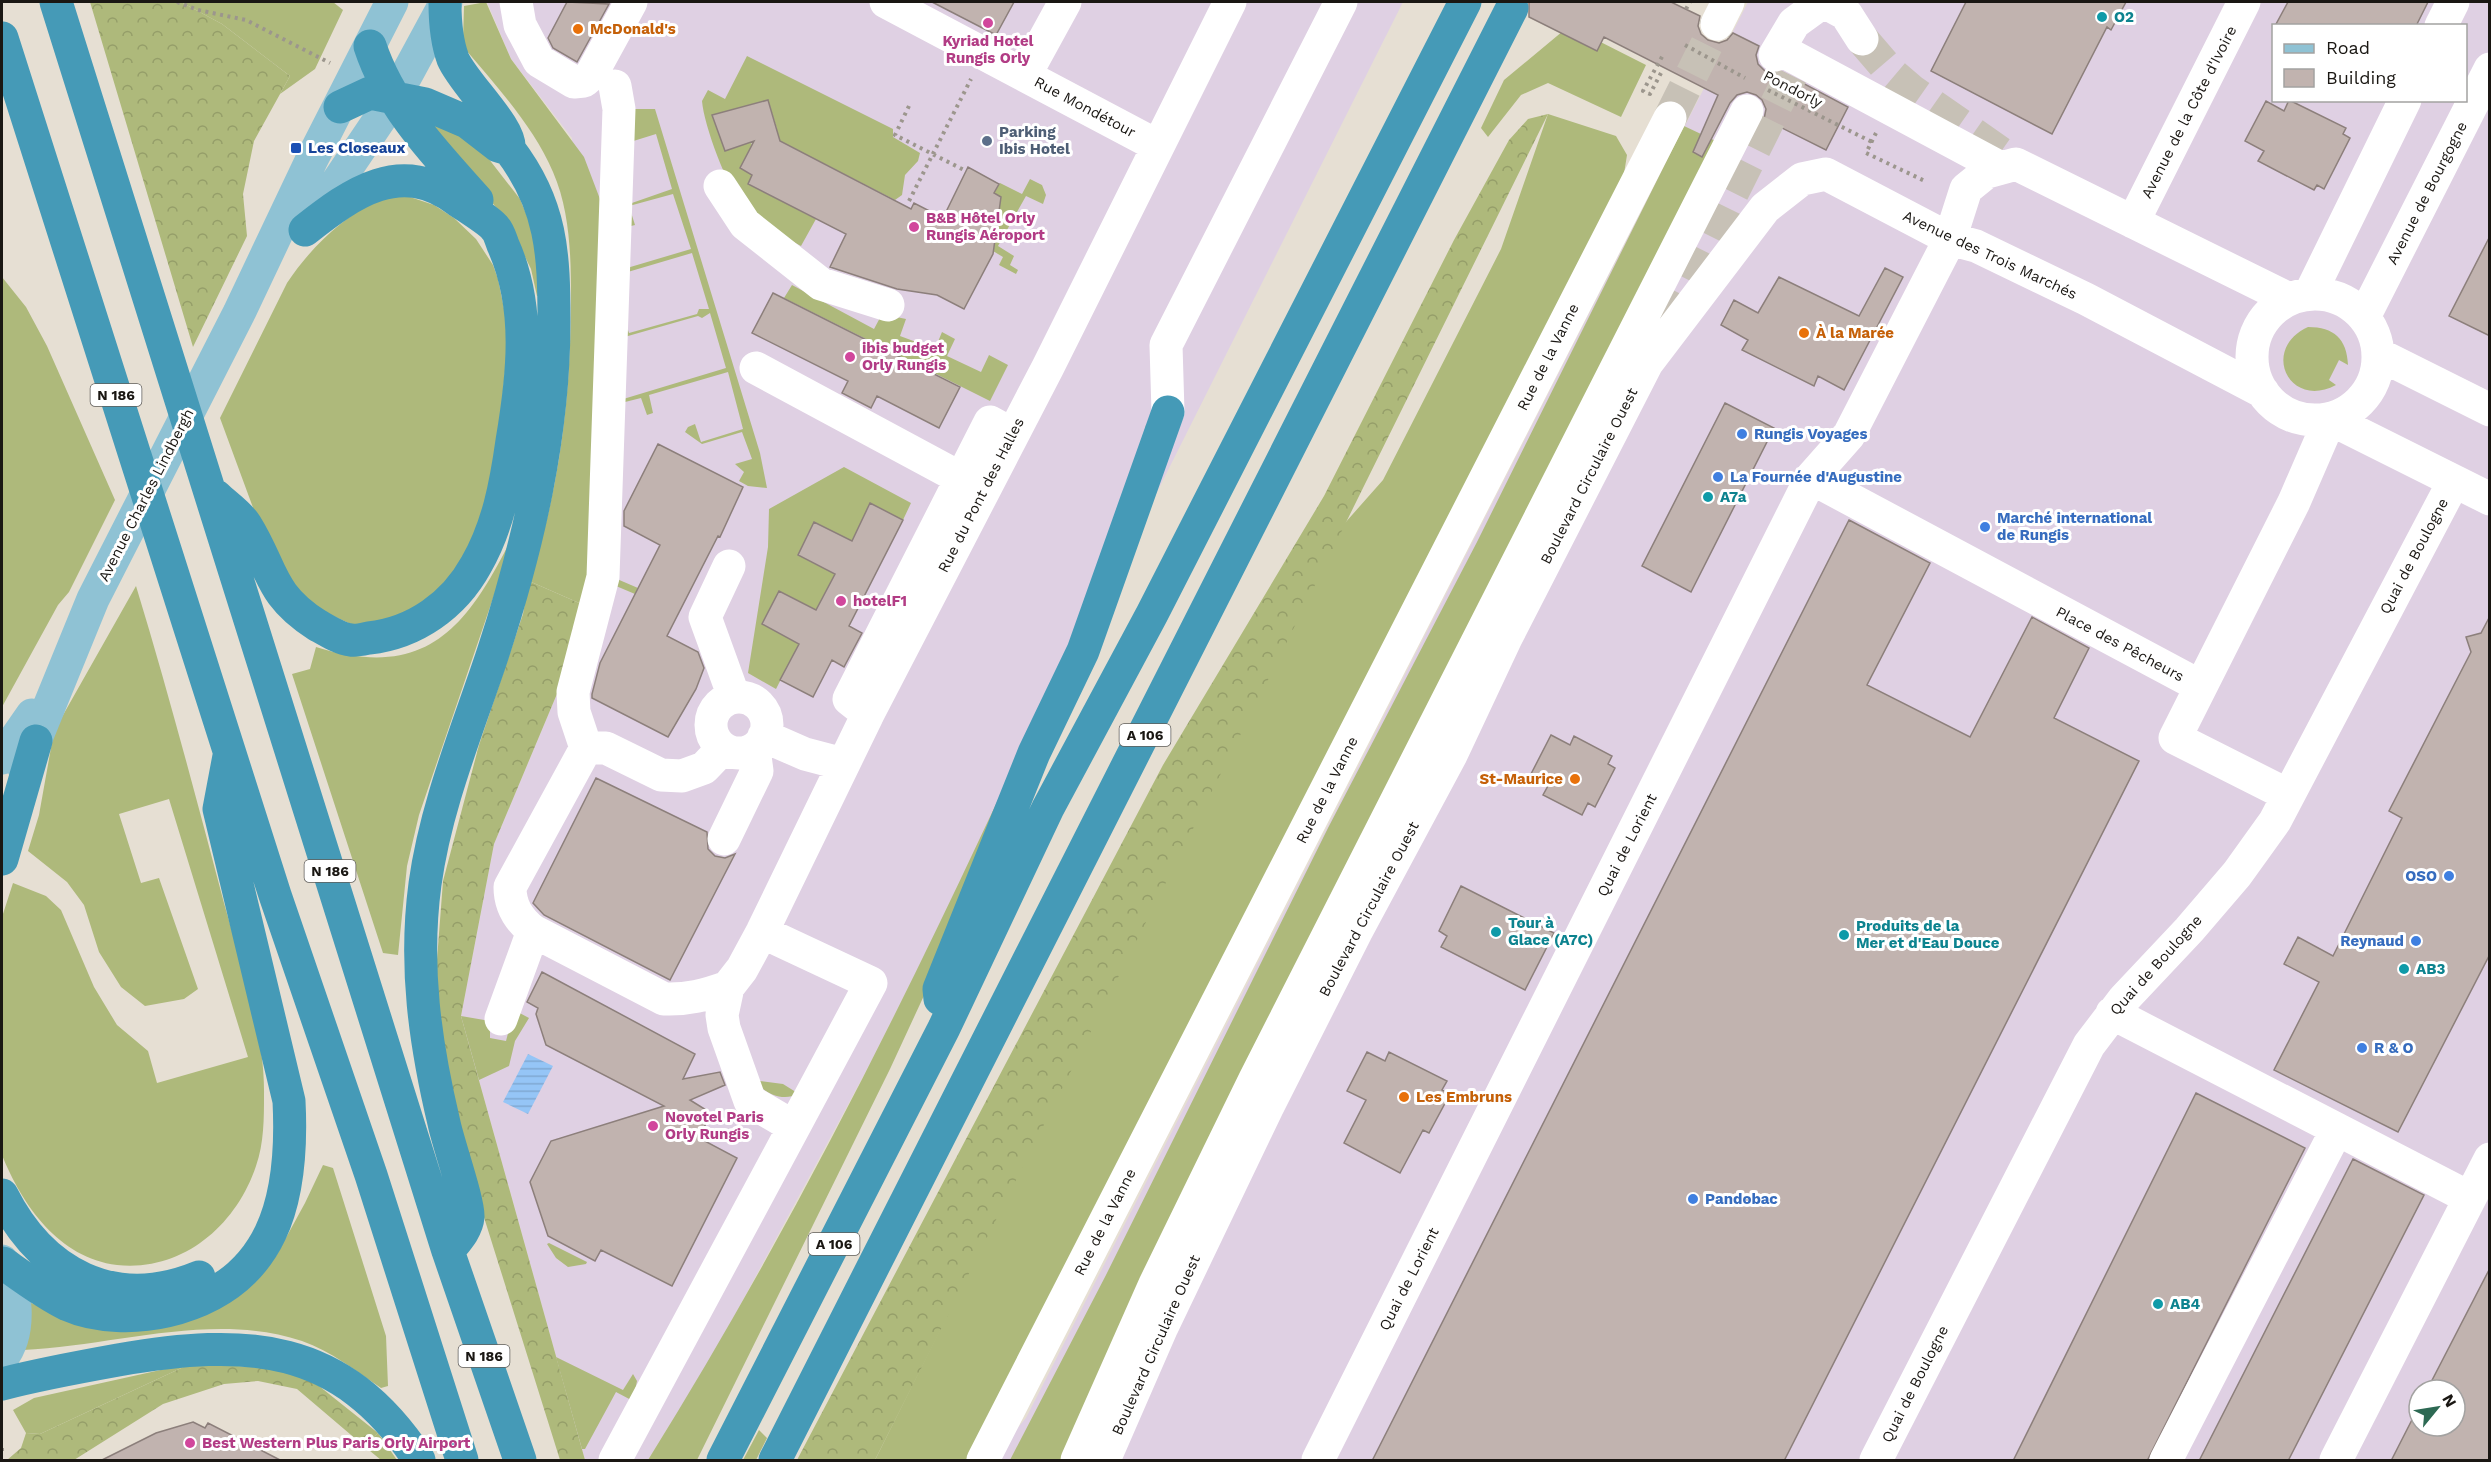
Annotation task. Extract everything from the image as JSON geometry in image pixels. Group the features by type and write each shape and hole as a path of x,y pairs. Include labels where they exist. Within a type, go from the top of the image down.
{"highway":[{"name":"N 186","path":"56,2 212,492 448,1251 520,1461"},
{"path":"445,2 446,37 453,60 473,92 505,129 510,142 509,149 535,189 548,225 554,272 554,367 539,485 525,545 494,652 441,810 425,882 419,959 422,1011 439,1103 469,1215 461,1234 448,1251"},
{"name":"A 106","path":"723,1461 944,1028 1048,808 1152,614 1465,2"},
{"name":"A 106","path":"775,1461 1512,8"},
{"name":"N 186","path":"2,38 275,895 371,1175 462,1461"},
{"path":"212,492 245,524 270,578 295,611 326,630 351,640 386,636 426,620 453,598 476,566 493,527 505,489 522,383 522,320 513,267 495,226 482,205 425,142 394,98 379,72 370,46"},
{"path":"340,107 370,93 425,104 453,114 498,146 509,149"},
{"path":"305,230 356,192 396,181 421,183 438,188 495,226"},
{"path":"944,1028 939,989 1034,753 1083,651 1167,412"},
{"path":"2,859 36,741"},
{"path":"2,1262 42,1291 70,1306 92,1312 155,1314 219,1291 250,1266 273,1231 282,1209 288,1171 291,1143 289,1101 219,809 230,752"},
{"path":"2,1195 37,1245 55,1263 93,1285 114,1290 157,1290 175,1287 200,1277 237,1251 268,1214 288,1171"},
{"path":"2,1365 33,1376 157,1354 207,1348 268,1351 300,1360 326,1372 359,1394 405,1439 418,1461"}],"main road":[{"name":"Avenue Charles Lindbergh","path":"2,819 93,599 239,313 312,159 392,2"},
{"name":"Avenue Charles Lindbergh","path":"239,313 262,294 394,98 445,2"},
{"name":"Avenue Charles Lindbergh","path":"2,758 58,680"},
{"path":"2,1262 14,1293 15,1324 2,1365"}],"street":[{"path":"516,2 520,25 539,61 574,82 584,81 591,75 631,2"},
{"path":"529,45 530,2"},
{"name":"Rue Mondétour","path":"886,2 1156,145"},
{"path":"1025,75 1065,2"},
{"name":"Rue du Pont des Halles","path":"728,987 742,969 762,932 868,714 972,485 1012,434 1230,2"},
{"path":"1167,412 1166,345 1341,2"},
{"name":"Avenue de la Côte d'Ivoire","path":"2133,222 2244,2"},
{"path":"2442,24 2453,2"},
{"path":"1836,12 1787,57 2009,166 2300,296"},
{"name":"Avenue de Bourgogne","path":"2364,317 2490,69"},
{"path":"615,86 619,109 603,577 573,692 574,712 586,748 510,887 510,899 522,922 533,931 664,999 692,998 728,987 722,1015 724,1028 750,1101 794,1126"},
{"path":"1077,1461 1155,1284 1255,1079 1751,92"},
{"path":"2300,296 2404,102"},
{"name":"Rue de la Vanne","path":"983,1461 1670,118"},
{"name":"Quai de Lorient","path":"1318,1461 1810,478 1849,435 1950,239 1966,189 1974,180 2009,166"},
{"name":"Avenue des Trois Marchés","path":"1647,363 1766,208 1802,179 1826,174 1950,239 1976,246 2076,294 2263,392"},
{"path":"720,186 746,224 821,284 888,304"},
{"path":"2330,295 2349,303 2364,317 2374,334 2378,354 2376,375 2366,395 2350,410 2330,418 2311,420 2292,416 2275,406 2263,392 2254,372 2252,350 2258,329 2271,311 2300,296 2330,295"},
{"path":"2378,354 2490,410"},
{"name":"Boulevard Circulaire Ouest","path":"1104,1461 1162,1327 1272,1097 1356,932 1451,754 1506,638 1647,363"},
{"path":"756,368 972,485"},
{"path":"2330,418 2490,499"},
{"name":"Place des Pêcheurs","path":"1810,478 2200,686 2294,502 2330,418"},
{"name":"Quai de Boulogne","path":"1876,1461 2089,1045 2112,1013 2237,874 2275,821 2454,481"},
{"path":"729,566 705,617 734,697"},
{"path":"2200,686 2175,738 2288,795"},
{"path":"586,748 606,748 661,775 682,776 704,768 747,744 767,720 763,710 745,697 734,697 716,709 711,730 747,744 805,754 843,764"},
{"path":"724,838 757,771 747,744"},
{"path":"501,1019 533,931"},
{"path":"615,1460 871,983 762,932"},
{"path":"2112,1013 2336,1131 2470,1198"},
{"path":"2166,1461 2336,1131"},
{"path":"2336,1461 2490,1160"}],"path":[{"path":"177,2 198,10 246,20 331,64"},
{"path":"1686,9 1690,2"},
{"path":"1685,45 1745,78"},
{"path":"1661,73 1650,94 1643,91 1663,55"},
{"name":"Pondorly","path":"1745,78 1751,92"},
{"name":"Pondorly","path":"1745,78 1751,92 1872,142"},
{"path":"909,201 964,92"},
{"path":"909,106 894,135 964,170"},
{"path":"1879,128 1866,153 1927,182"},
{"path":"2,1448 2,1454"}],"shaded area":[{"path":"487,2 1403,2 872,1060 714,1354 648,1460 585,1460 461,1016 494,844 567,670 586,606 572,138 511,59"},
{"name":"Marché international de Rungis","path":"1748,2 2489,2 2489,1460 990,1460 1026,1418"}],"green space":[{"path":"90,2 181,2 222,24 290,76 254,141 243,194 247,236 193,347"},
{"path":"181,2 333,2 343,10 315,69 280,94 290,76 222,24"},
{"path":"486,2 511,59 584,157 603,207 586,606 529,581 549,512 562,441 569,370 570,250 563,202 545,155 514,108 466,50 463,41 464,6"},
{"path":"1569,26 1646,65 1621,117 1548,83 1521,95 1488,137 1481,128 1504,80"},
{"path":"747,56 893,129 893,137 920,153 918,161 905,175 902,195 895,200 772,137 777,129 768,100 713,115 725,151 751,142 754,153 749,151 740,168 750,173 758,163 748,184 816,219 801,246 755,218 743,206 730,185 717,156 702,101 708,90 725,99"},
{"path":"629,109 655,109 760,453 767,488 748,486 739,481 744,472 735,464 752,459 742,432 702,444 685,432 688,427 695,424 701,442 743,429 728,372 649,395 653,413 647,415 641,398 621,403 620,400 726,368 710,313 702,318 698,316 621,338 623,315 629,333 697,314 699,309 709,309 692,253 621,274 627,268 691,249 673,194 629,206 629,204 672,189 656,134 627,143"},
{"path":"1548,114 1616,136 1627,155 1623,180 966,1460 875,1460 1337,532 1383,480 1501,249"},
{"path":"1548,114 1271,674 875,1460 797,1460 1163,765 1324,496 1454,240 1509,140 1528,119"},
{"path":"427,123 453,129 478,145 520,199 539,245 548,295 537,296 531,269 508,222"},
{"path":"1684,126 1718,142 1067,1460 1010,1460 1106,1275 1328,828 1477,542"},
{"path":"1030,179 1042,185 1046,195 1043,204 1026,196 998,246 1014,256 1010,265 1018,270 1016,274 999,265 1003,257 993,251 1001,197 994,193 1000,183 1022,194"},
{"path":"381,197 410,197 434,205 454,218 476,239 493,265 498,279 509,333 494,479 462,567 413,615 353,625 318,609 296,588 255,513 220,418 287,283 296,270 328,234 353,214"},
{"path":"629,207 635,225 631,226"},
{"path":"2,277 26,307 47,346 115,500 69,592 58,605 2,707"},
{"path":"792,285 874,329 882,314 906,319 900,336 935,349 942,332 955,339 947,356 981,372 989,355 1008,365 990,401 784,298"},
{"path":"2308,327 2332,332 2342,342 2347,356 2348,365 2339,360 2329,380 2336,385 2319,391 2305,390 2294,383 2286,374 2283,362 2286,349 2293,337"},
{"path":"1146,425 1152,430 1083,628 971,894 890,1069 697,1460 648,1460 694,1385 781,1232 864,1076 942,918 1073,636 1114,532"},
{"path":"844,467 911,503 903,520 870,504 852,541 814,522 798,555 835,574 816,610 779,591 762,624 799,644 776,689 748,673 768,547 769,509"},
{"path":"517,528 419,815 407,866 398,955 383,953 292,674 310,669 316,647 356,656 390,657 418,650 442,636 463,616 482,591"},
{"path":"617,579 638,588 635,594 616,586"},
{"path":"529,581 586,606 567,670 494,844 461,1016 585,1460 560,1460 477,1195 444,1062 435,986 443,881 479,745 523,614"},
{"path":"136,586 171,704 251,998 261,1047 264,1113 262,1139 256,1166 235,1208 220,1226 203,1241 184,1253 163,1261 141,1265 117,1265 77,1252 45,1226 20,1192 2,1155 2,917 13,883 46,896 61,910 94,987 117,1025 148,1051 157,1083 248,1057 169,799 119,814 141,883 159,878 198,989 184,999 145,1006 121,987 99,952 84,905 67,882 28,851 39,815 54,731"},
{"path":"514,1010 529,1018 515,1041 509,1066 479,1080 461,1016 490,1021 490,1038 506,1041"},
{"path":"752,1080 783,1084 799,1094 779,1097"},
{"path":"323,1165 333,1168 386,1336 388,1386 381,1388 353,1368 313,1345 268,1333 234,1329 163,1333 23,1350 27,1301 68,1320 276,1256"},
{"path":"547,1244 587,1262 586,1264 568,1267 556,1258"},
{"path":"556,1357 623,1390 633,1374 637,1381 633,1401 616,1392 585,1449 582,1449"},
{"path":"192,1363 40,1434 26,1433 13,1410 34,1398"},
{"path":"192,1363 267,1368 309,1378 378,1433 364,1446 297,1389 258,1381 224,1384 163,1404 74,1460 7,1460 21,1448 26,1433 40,1434"},
{"path":"759,1430 767,1438 756,1460 743,1460"},
{"path":"378,1433 397,1460 381,1460 364,1446"}],"water":[{"path":"528,1054 553,1066 528,1114 503,1102"}],"building":[{"name":"McDonald's","path":"567,2 609,4 577,62 553,48 548,38"},
{"name":"Kyriad Hotel Rungis Orly","path":"932,2 1014,2 996,35"},
{"path":"1529,2 1671,2 1700,16 1698,26 1701,34 1708,40 1719,43 1727,40 1733,33 1759,46 1756,55 1758,64 1765,71 1774,74 1782,72 1848,107 1826,150 1764,119 1766,109 1762,100 1756,95 1747,92 1737,95 1730,103 1702,157 1693,152 1718,95 1604,37 1597,51 1529,17"},
{"path":"1966,2 2126,2 2111,30 2107,27 2052,134 1931,71"},
{"path":"2288,2 2428,2 2417,24 2276,24"},
{"name":"B&B Hôtel Orly Rungis Aéroport","path":"768,100 780,141 911,209 914,203 943,218 968,167 999,184 994,193 1001,197 993,254 964,309 937,295 897,289 830,267 846,234 748,184 752,175 740,168 754,141 725,151 712,115"},
{"path":"2266,101 2284,111 2288,102 2293,102 2346,128 2343,134 2350,138 2324,189 2317,185 2314,190 2258,161 2264,151 2245,141"},
{"path":"2490,236 2490,336 2449,316"},
{"name":"À la Marée","path":"1885,268 1903,277 1844,390 1818,376 1814,386 1742,350 1748,340 1721,325 1734,300 1758,313 1779,277 1859,316"},
{"name":"ibis budget Orly Rungis","path":"773,293 960,387 939,428 877,396 871,408 842,393 848,381 752,333"},
{"name":"A7a","path":"1725,403 1774,428 1691,592 1642,566"},
{"path":"658,444 743,487 720,537 718,536 667,636 698,652 704,668 696,689 668,737 592,698 600,663 660,545 624,526 624,511"},
{"name":"hotelF1","path":"870,503 903,520 849,626 862,633 844,667 832,660 813,697 780,680 799,644 762,624 779,591 816,610 835,574 798,555 814,522 852,541"},
{"name":"Produits de la Mer et d'Eau Douce","path":"1849,520 1930,563 1867,685 1970,737 2032,617 2089,648 2054,718 2139,761 1784,1461 1372,1461"},
{"name":"AB3","path":"2490,616 2490,954 2398,1132 2274,1070 2319,982 2284,964 2298,937 2333,956 2402,818 2389,811 2471,652 2466,637 2481,633"},
{"name":"St-Maurice","path":"1551,735 1570,745 1574,736 1612,756 1608,764 1615,768 1595,807 1588,803 1582,815 1543,795 1549,784 1531,774"},
{"path":"596,778 707,832 708,849 715,856 725,858 735,854 670,980 544,915 533,903"},
{"name":"Tour à Glace (A7C)","path":"1461,886 1554,933 1525,990 1441,947 1447,936 1439,931"},
{"name":"Novotel Paris Orly Rungis","path":"542,972 695,1054 683,1079 720,1072 725,1085 690,1100 711,1113 699,1138 737,1158 672,1286 601,1250 595,1261 548,1236 530,1182 551,1141 664,1106 546,1045 536,1014 538,1008 527,1002"},
{"name":"Les Embruns","path":"1367,1052 1385,1061 1389,1052 1447,1081 1442,1090 1450,1094 1429,1133 1423,1130 1400,1173 1344,1143 1366,1100 1347,1091"},
{"name":"AB4","path":"2196,1093 2305,1148 2147,1461 2013,1461"},
{"path":"2353,1159 2424,1195 2288,1461 2199,1461"},
{"path":"2490,1268 2490,1461 2391,1461 2407,1430 2407,1438 2467,1438 2467,1378 2433,1378"},
{"name":"Best Western Plus Paris Orly Airport","path":"193,1422 205,1428 208,1423 282,1461 100,1461 156,1433"}],"tunnel":[{"path":"1670,118 1717,24"},
{"path":"1862,39 1892,74 1912,91 2012,161"},
{"path":"1667,324 1796,65"}],"place":[{"name":"O2","path":"2102,17"},
{"name":"Kyriad Hotel Rungis Orly","path":"988,23"},
{"name":"McDonald's","path":"578,29"},
{"name":"Parking Ibis Hotel","path":"987,141"},
{"name":"Les Closeaux","path":"296,148"},
{"name":"B&B Hôtel Orly Rungis Aéroport","path":"914,227"},
{"name":"À la Marée","path":"1804,333"},
{"name":"ibis budget Orly Rungis","path":"850,357"},
{"name":"Rungis Voyages","path":"1742,434"},
{"name":"La Fournée d'Augustine","path":"1718,477"},
{"name":"A7a","path":"1708,497"},
{"name":"Marché international de Rungis","path":"1985,527"},
{"name":"hotelF1","path":"841,601"},
{"name":"St-Maurice","path":"1575,779"},
{"name":"OSO","path":"2449,876"},
{"name":"Tour à Glace (A7C)","path":"1496,932"},
{"name":"Produits de la Mer et d'Eau Douce","path":"1844,935"},
{"name":"Reynaud","path":"2416,941"},
{"name":"AB3","path":"2404,969"},
{"name":"R & O","path":"2362,1048"},
{"name":"Les Embruns","path":"1404,1097"},
{"name":"Novotel Paris Orly Rungis","path":"653,1126"},
{"name":"Pandobac","path":"1693,1199"},
{"name":"AB4","path":"2158,1304"},
{"name":"Best Western Plus Paris Orly Airport","path":"190,1443"}]}
